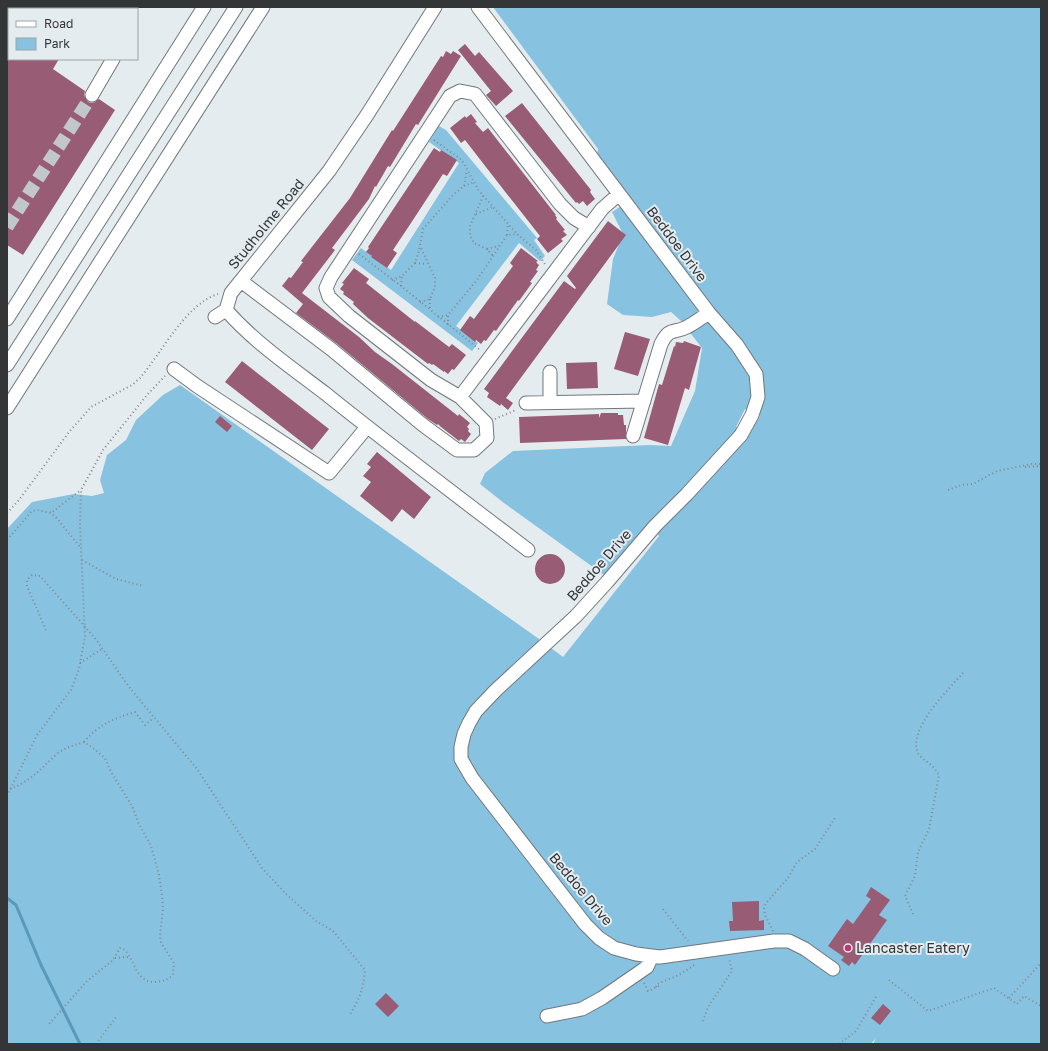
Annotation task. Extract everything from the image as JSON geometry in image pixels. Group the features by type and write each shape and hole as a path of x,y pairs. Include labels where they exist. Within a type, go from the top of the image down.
{"street":[{"path":"7,319 204,7"},
{"path":"7,365 236,7"},
{"path":"7,408 263,7"},
{"name":"Studholme Road","path":"226,310 232,293 329,171 371,109 435,7"},
{"name":"Beddoe Drive","path":"478,7 709,313 737,345 756,374 758,397 752,415 741,435 687,494 655,526 576,616 496,690 476,711 466,728 461,759 472,778 585,924 599,938 614,948 636,954 660,957 778,941 789,941 805,949 833,969"},
{"path":"92,94 112,60"},
{"path":"241,281 331,349 423,425 457,450 474,450 487,438 486,423 460,397 431,380 349,316 329,297 326,288 331,277 450,96 460,91 474,94 560,204 574,218 589,227"},
{"path":"460,397 602,209 619,194"},
{"path":"215,317 226,310 241,327 367,427 528,550"},
{"path":"633,436 661,344 665,336 673,330 685,328 709,313"},
{"path":"171,371 197,386 329,473 367,427"},
{"path":"550,372 550,402"},
{"path":"526,403 644,401"},
{"path":"547,1016 582,1009 602,998 647,967 652,956"}],"path":[{"path":"425,135 451,151 462,160 483,196 517,234 536,250 552,275"},
{"path":"464,186 467,170"},
{"path":"392,280 402,276 415,263 423,229 453,195 464,186 474,182"},
{"path":"483,196 470,226 470,236 474,243 487,249 493,256"},
{"path":"476,214 493,207"},
{"path":"438,317 448,315 477,280 507,235 508,224"},
{"path":"507,235 517,234"},
{"path":"420,245 435,278 435,287 430,299 430,311"},
{"path":"487,249 500,246"},
{"path":"351,248 489,357"},
{"path":"415,263 428,264"},
{"path":"401,286 402,276"},
{"path":"7,514 69,432 91,407 132,385 140,378 185,319 209,297 222,293 232,293"},
{"path":"420,302 430,299"},
{"path":"448,315 448,325"},
{"path":"51,512 81,490 103,450 160,379 171,371"},
{"path":"486,423 524,406 526,403"},
{"path":"948,490 961,485 973,484 997,471 1032,464 1041,465"},
{"path":"1019,467 1041,465"},
{"path":"7,796 37,735 71,690 80,663 85,637 81,548 81,490"},
{"path":"7,540 32,511 37,510 51,512 81,548"},
{"path":"82,560 116,579 143,586"},
{"path":"46,630 27,586 27,580 35,574 40,576 84,626 129,687 196,769 262,868 286,894 311,917 333,931 365,970 363,988 358,1001 349,1016"},
{"path":"80,663 102,649"},
{"path":"913,914 905,896 915,876 918,852 929,829 939,775 934,767 918,754 916,742 919,730 927,719 930,710 963,673"},
{"path":"10,789 31,779 59,753 70,746 84,742 94,731 108,721 135,712 145,725 154,718"},
{"path":"49,1024 87,981 115,958 116,953 120,948 125,950 142,978 150,982 167,980 173,975 174,963 161,943 160,935 163,909 162,895 159,875 151,846 139,824 132,806 111,772 105,758 84,742"},
{"path":"778,941 765,915 764,908 766,902 788,878 797,862 815,849 835,818"},
{"path":"656,987 657,984 679,975 695,965 698,951 663,909"},
{"path":"703,1021 708,1007 732,971 729,955"},
{"path":"115,958 129,957"},
{"path":"1009,998 1041,964"},
{"path":"889,980 928,1011 994,988 1017,1004 1024,996 1041,1006"},
{"path":"646,986 648,990 661,985"},
{"path":"839,1044 856,1031 877,995"},
{"path":"96,1044 117,1016"}],"green space":[{"path":"493,7 1041,7 1041,1044 873,1044 876,1038 871,1044 7,1044 7,529 32,502 74,494 92,496 104,493 100,480 107,455 126,440 136,420 163,395 180,385 563,657 659,536 651,524 604,575 480,484 485,473 513,451 650,445 671,446 695,391 702,348 681,321 671,312 652,317 623,315 607,304 613,259 623,234 612,212 629,201 597,155 598,149","holes":["745,409 759,414 760,416 749,434 736,427"]},
{"path":"439,126 446,130 537,238 534,240 545,256 540,261 519,243 456,326 478,343 472,351 352,260 361,248 391,270 459,163 429,142"}],"building":[{"path":"465,44 475,56 479,52 513,91 496,106 486,95 491,91 458,50"},
{"path":"446,51 451,54 453,51 461,56 418,125 416,124 390,167 388,166 376,187 375,186 369,199 332,248 335,250 302,293 359,337 375,352 458,416 459,414 470,423 467,427 471,434 465,442 461,439 459,441 438,424 437,425 428,419 336,343 296,313 303,304 282,286 289,277 291,278 303,262 301,261 350,198 392,130 393,131 441,56 443,57"},
{"path":"7,59 58,60 53,69 85,91 84,95 88,102 92,103 99,99 115,110 23,255 7,245"},
{"path":"522,103 591,190 590,192 595,199 587,206 583,201 579,204 577,202 576,203 505,116"},
{"path":"471,114 477,122 475,123 483,132 488,128 556,215 556,219 565,230 563,231 567,235 561,239 563,241 548,253 537,239 540,236 465,140 461,143 450,128 465,116 466,118"},
{"path":"434,148 440,152 441,150 457,160 447,176 443,174 393,250 397,253 387,268 366,252"},
{"path":"608,221 626,235 506,398 513,403 508,410 501,404 500,406 487,397 489,393 484,389 564,281 575,289 576,288 567,276"},
{"path":"521,248 538,261 536,262 539,265 536,270 538,271 530,282 532,283 496,331 494,330 486,341 484,340 481,344 476,340 475,342 460,330 470,316 474,319 513,266 510,263"},
{"path":"354,268 369,279 366,283 415,322 449,347 452,344 466,355 454,370 452,369 448,374 433,364 428,364 368,318 353,304 354,302 343,294 344,292 340,289 344,284 342,283"},
{"path":"625,332 650,339 638,376 614,369"},
{"path":"684,341 701,347 689,390 685,388 668,445 644,438 659,384 662,385 674,346 675,347 676,342 683,343"},
{"path":"242,361 329,429 312,450 225,382"},
{"path":"597,362 598,388 567,389 566,363"},
{"path":"601,413 618,413 618,415 623,415 624,425 626,425 626,439 520,443 519,417 599,414 599,418"},
{"path":"220,416 232,426 227,432 215,422"},
{"path":"377,452 431,497 414,519 402,509 392,522 360,496 371,482 363,476 371,467 367,464"},
{"path":"550,554 561,558 565,569 561,580 550,584 539,580 535,569 539,558"},
{"path":"871,887 890,900 879,915 887,920 855,965 852,962 849,966 841,960 844,957 828,946 847,919 853,924 871,899 866,896"},
{"path":"759,901 759,921 764,920 764,930 730,931 729,921 733,921 732,902"},
{"path":"386,993 399,1006 388,1017 375,1004"},
{"path":"883,1004 891,1011 880,1025 871,1018"}],"waterway":[{"path":"7,898 16,905 41,965 80,1044"}],"tunnel":[{"path":"7,227 92,95"}],"place":[{"name":"Lancaster Eatery","path":"848,948"}]}
